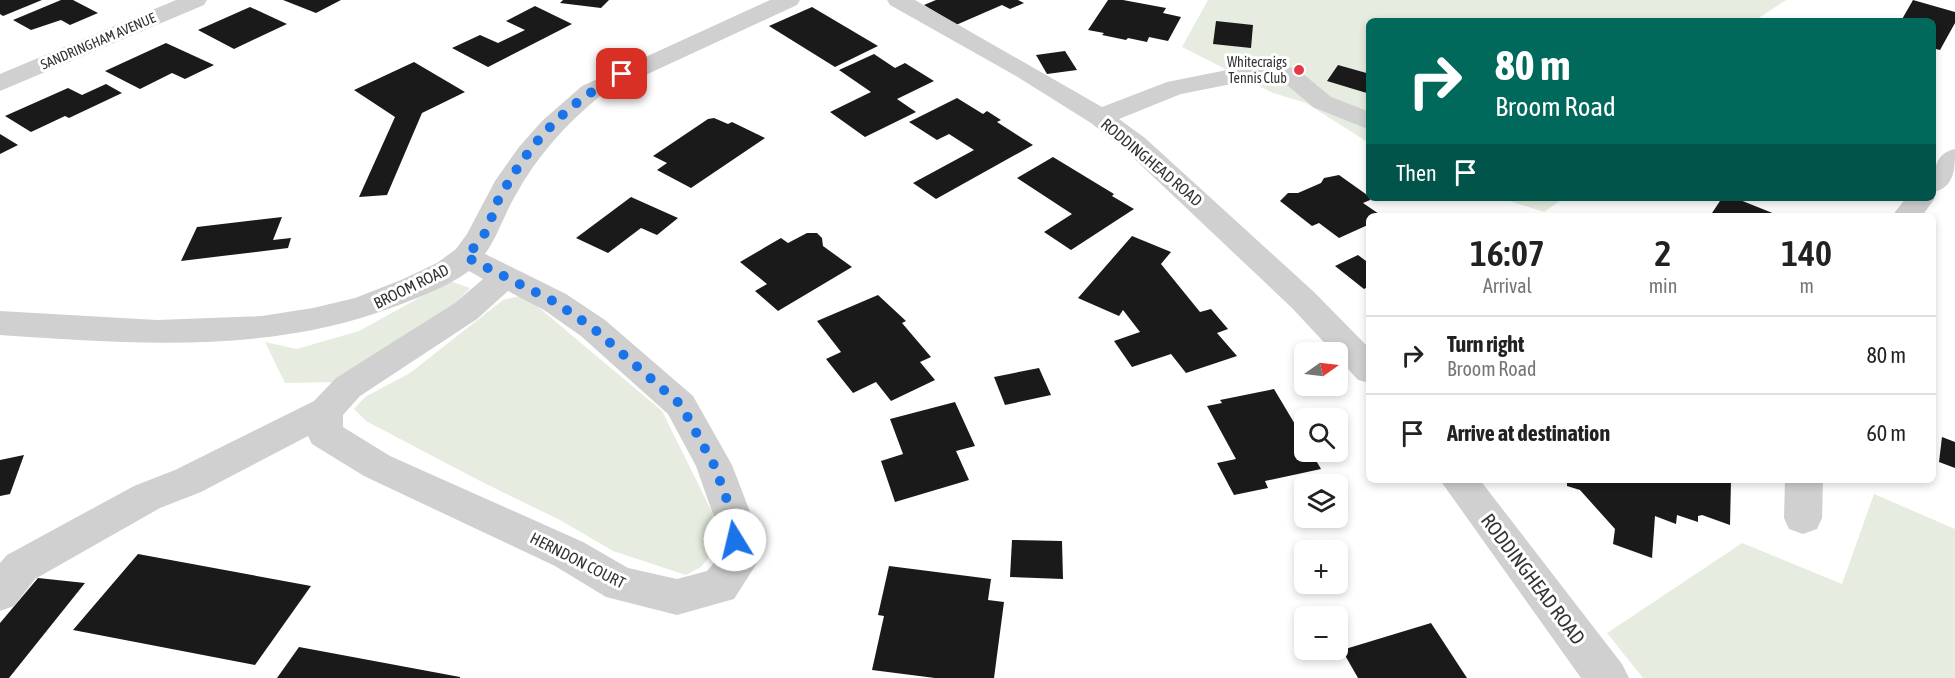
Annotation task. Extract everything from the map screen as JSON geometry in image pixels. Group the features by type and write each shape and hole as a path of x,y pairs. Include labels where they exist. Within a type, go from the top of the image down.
{"street":[{"name":"SANDRINGHAM AVENUE","path":"2,81 196,0"},
{"name":"BROOM ROAD","path":"0,323 170,331 254,330 317,322 377,304 430,280 466,257 487,231 498,200 520,161 563,112 591,91 622,74 789,0"},
{"name":"RODDINGHEAD ROAD","path":"898,0 1025,71 1100,117 1181,184 1303,300 1366,367"},
{"path":"1100,117 1176,87 1217,81 1252,72 1287,73 1322,102 1366,120"},
{"path":"1936,181 1955,157"},
{"path":"1909,213 1919,201"},
{"name":"HERNDON COURT","path":"328,410 325,434 377,466 569,554 620,584 677,597 720,586 737,563 733,516 714,465 681,405 593,328 555,302 466,257"},
{"path":"0,593 21,567 147,497 188,481 328,410 348,387 466,311 506,276"},
{"name":"RODDINGHEAD ROAD","path":"1461,483 1607,678"},
{"path":"1803,518 1804,483"}],"shaded area":[{"name":"Whitecraigs Tennis Club","path":"1208,0 1786,0 1759,18 1366,18 1366,141 1306,103 1273,93 1182,47"},
{"path":"1510,201 1560,201 1544,212"},
{"path":"450,281 470,288 445,314 334,382 285,383 265,342 297,349 359,331"},
{"path":"520,296 537,306 662,411 712,512 719,545 701,567 686,575 613,551 560,520 366,421 354,409 365,397 410,373 503,300"},
{"path":"1874,494 1955,529 1955,678 1643,678 1607,633 1742,543 1842,584"}],"building":[{"path":"0,0 42,0 3,16 0,14"},
{"path":"61,0 73,0 98,13 70,25 61,20 31,30 13,20"},
{"path":"283,0 341,0 316,13"},
{"path":"563,0 609,0 601,8 560,3"},
{"path":"936,0 1018,0 1024,3 1010,9 1002,5 956,25 924,5"},
{"path":"1108,0 1123,0 1166,8 1163,13 1181,17 1168,41 1149,37 1147,42 1128,38 1126,40 1088,30"},
{"path":"1913,0 1955,12 1955,23 1940,50 1936,49 1936,18 1903,18"},
{"path":"535,6 572,24 488,67 452,48 480,35 498,43 525,30 506,21"},
{"path":"250,7 287,24 234,49 198,30"},
{"path":"812,7 878,46 835,67 769,26"},
{"path":"1216,21 1253,25 1251,48 1213,44"},
{"path":"166,43 214,65 185,79 172,73 140,89 105,71"},
{"path":"1065,51 1077,70 1047,74 1036,55"},
{"path":"874,54 895,68 905,63 934,81 897,99 916,112 865,137 830,112 871,92 839,70"},
{"path":"414,62 465,92 422,113 387,195 359,197 395,117 354,90"},
{"path":"1338,65 1366,73 1366,93 1327,81"},
{"path":"106,84 122,93 69,118 65,116 31,132 5,116 68,88 82,95"},
{"path":"957,98 983,114 987,111 1001,120 997,122 1033,145 936,199 913,183 974,150 949,134 937,140 909,122"},
{"path":"714,118 728,124 732,122 765,138 691,188 657,170 667,163 653,156 708,119"},
{"path":"0,134 18,145 0,154"},
{"path":"1053,157 1114,194 1112,196 1134,209 1071,250 1044,232 1072,214 1017,178"},
{"path":"1339,175 1366,194 1368,201 1363,203 1378,213 1366,213 1366,226 1339,238 1319,223 1312,226 1280,201 1288,193 1298,193 1321,183 1324,178"},
{"path":"631,197 678,218 657,235 641,228 608,253 576,238"},
{"path":"1720,201 1742,201 1772,213 1712,213"},
{"path":"282,217 273,240 291,238 288,248 181,261 197,227"},
{"path":"807,233 817,233 822,238 823,246 852,267 778,311 755,291 767,284 740,262 781,238 788,243"},
{"path":"1132,236 1171,252 1161,264 1200,312 1211,309 1228,329 1217,333 1237,356 1186,373 1171,354 1132,367 1114,341 1140,332 1123,310 1119,316 1078,298"},
{"path":"1358,255 1366,261 1366,288 1364,289 1335,266"},
{"path":"878,295 906,321 902,323 931,357 920,362 935,380 891,401 876,382 853,393 826,359 841,352 817,321"},
{"path":"1039,368 1051,395 1005,405 994,377"},
{"path":"1274,389 1294,423 1294,462 1317,462 1321,469 1265,481 1268,488 1234,495 1217,463 1236,459 1207,406 1222,403 1220,400"},
{"path":"955,402 975,446 956,451 969,480 895,502 881,461 903,454 890,419"},
{"path":"1942,437 1955,442 1955,468 1939,462"},
{"path":"24,455 10,494 0,496 0,460"},
{"path":"1567,483 1731,483 1730,525 1702,515 1698,516 1698,522 1677,515 1676,524 1655,516 1652,558 1613,544 1615,529 1580,490 1567,486"},
{"path":"1012,540 1062,541 1063,579 1010,577"},
{"path":"138,554 311,586 255,665 73,630"},
{"path":"889,566 991,579 988,600 1004,602 994,678 935,678 872,670 884,616 878,615"},
{"path":"38,578 85,583 9,678 0,678 0,623"},
{"path":"1431,623 1467,678 1358,678 1348,660 1348,648"},
{"path":"299,647 460,677 460,678 277,678"}],"place":[{"name":"Whitecraigs Tennis Club","path":"1299,70"}],"route":[{"path":"622,74 591,91 563,112 542,135 520,161 498,200 487,231 466,257 555,302 593,328 681,405 714,465 733,516 735,540"}]}
